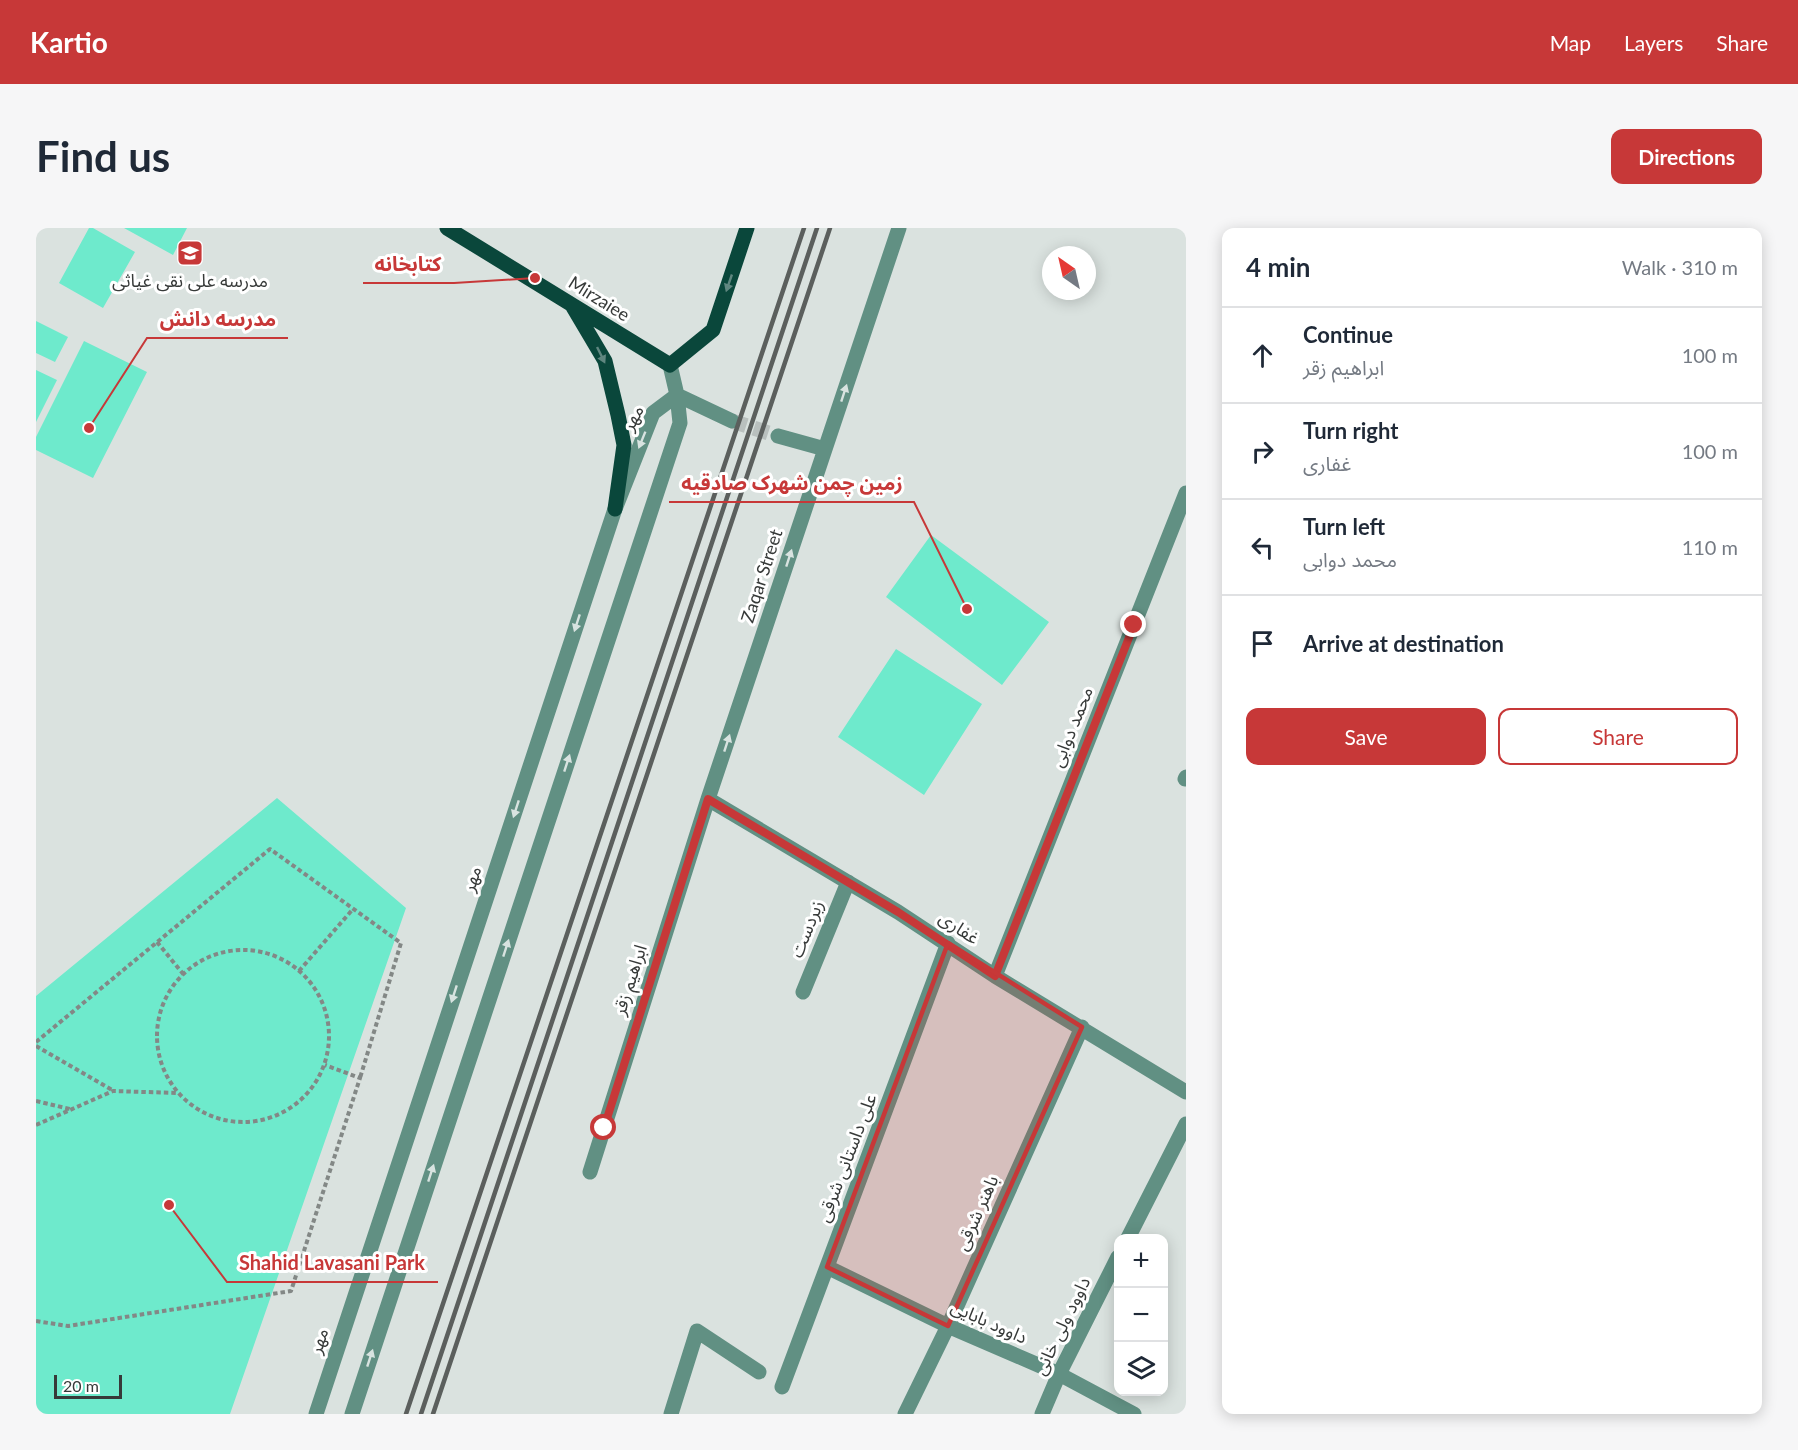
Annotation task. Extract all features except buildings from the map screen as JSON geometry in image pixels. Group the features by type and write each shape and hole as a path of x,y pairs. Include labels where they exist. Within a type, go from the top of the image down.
{"main road":[{"name":"Mirzaiee","path":"447,228 670,365"},
{"path":"670,365 713,330 747,228"},
{"path":"571,304 605,361 618,415 624,445 615,509"}],"street":[{"name":"Zaqar Street","path":"708,799 899,228"},
{"path":"352,1414 680,423 677,395 670,365"},
{"path":"677,395 732,421"},
{"name":"مهر","path":"316,1414 615,509 653,413 677,395"},
{"path":"778,436 825,449"},
{"name":"محمد دوابی","path":"995,976 1186,493"},
{"name":"غفاری","path":"708,799 948,943 995,976 1186,1092"},
{"name":"ابراهیم زقر","path":"590,1172 708,799"},
{"name":"زبردست","path":"803,992 848,882"},
{"name":"علی داستانی شرقی","path":"782,1387 948,943"},
{"name":"باهنر شرقی","path":"905,1414 948,1326 1082,1027"},
{"path":"1131,1234 1186,1124"},
{"name":"داوود بابایی","path":"827,1267 948,1326 1059,1374 1134,1414"},
{"name":"داوود ولی خانی","path":"1042,1414 1059,1374 1114,1267"},
{"path":"671,1414 696,1330 759,1372"}],"path":[{"path":"36,1322 68,1326 291,1291 401,943 270,849 36,1044 113,1091"},
{"path":"299,971 353,909"},
{"path":"157,942 184,975"},
{"path":"247,950 275,956 299,971 316,990 327,1014 330,1040 325,1065 310,1091 287,1111 259,1121 229,1122 200,1112 177,1093 162,1069 156,1041 160,1012 172,987 192,966 218,954 247,950"},
{"path":"325,1065 360,1078"},
{"path":"36,1125 113,1091 177,1093"},
{"path":"36,1101 71,1109"}],"highlighted area":[{"path":"948,943 1082,1027 948,1326 827,1267"}],"green space":[{"path":"89,228 93,228 135,252 103,308 59,283"},
{"path":"124,228 187,228 173,255"},
{"path":"36,321 68,337 55,362 36,353"},
{"path":"84,341 147,372 93,478 36,450 36,437"},
{"path":"36,370 57,380 36,422"},
{"path":"931,535 1049,622 1002,685 886,597"},
{"path":"896,649 982,704 924,795 838,737"},
{"path":"277,798 406,908 230,1414 36,1414 36,996"}],"tunnel":[{"path":"732,421 778,436"}],"railway":[{"path":"406,1414 804,228"},
{"path":"421,1414 817,228"},
{"path":"433,1414 830,228"}],"place":[{"name":"مدرسه علی نقی غیاثی","path":"190,253"},
{"name":"کتابخانه","path":"535,278"},
{"name":"مدرسه دانش","path":"89,428"},
{"name":"زمین چمن شهرک صادقیه","path":"967,609"},
{"name":"Shahid Lavasani Park","path":"169,1205"}],"route":[{"path":"604,1128 708,799 898,912 995,976 1134,625"}]}
